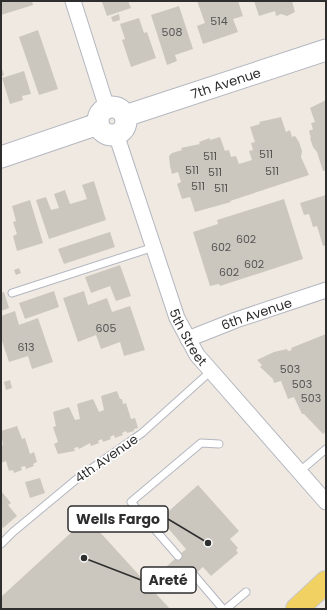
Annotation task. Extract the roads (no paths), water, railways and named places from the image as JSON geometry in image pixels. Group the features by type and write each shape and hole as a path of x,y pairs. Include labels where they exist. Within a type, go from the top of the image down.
{"main road":[{"path":"296,609 326,582"}],"street":[{"name":"5th Street","path":"73,1 111,121 177,318 188,339 211,371 326,502"},
{"name":"7th Avenue","path":"1,156 326,50"},
{"name":"6th Avenue","path":"188,339 236,320 326,290"}],"lane":[{"path":"12,293 154,247"},
{"name":"4th Avenue","path":"1,544 12,532 78,478 142,433 211,371"},
{"path":"178,556 131,502 201,443 219,444"},
{"path":"299,472 326,449"},
{"path":"194,575 225,609 246,592"}],"place":[{"name":"Wells Fargo","path":"208,543"},
{"name":"Areté","path":"84,558"}]}
